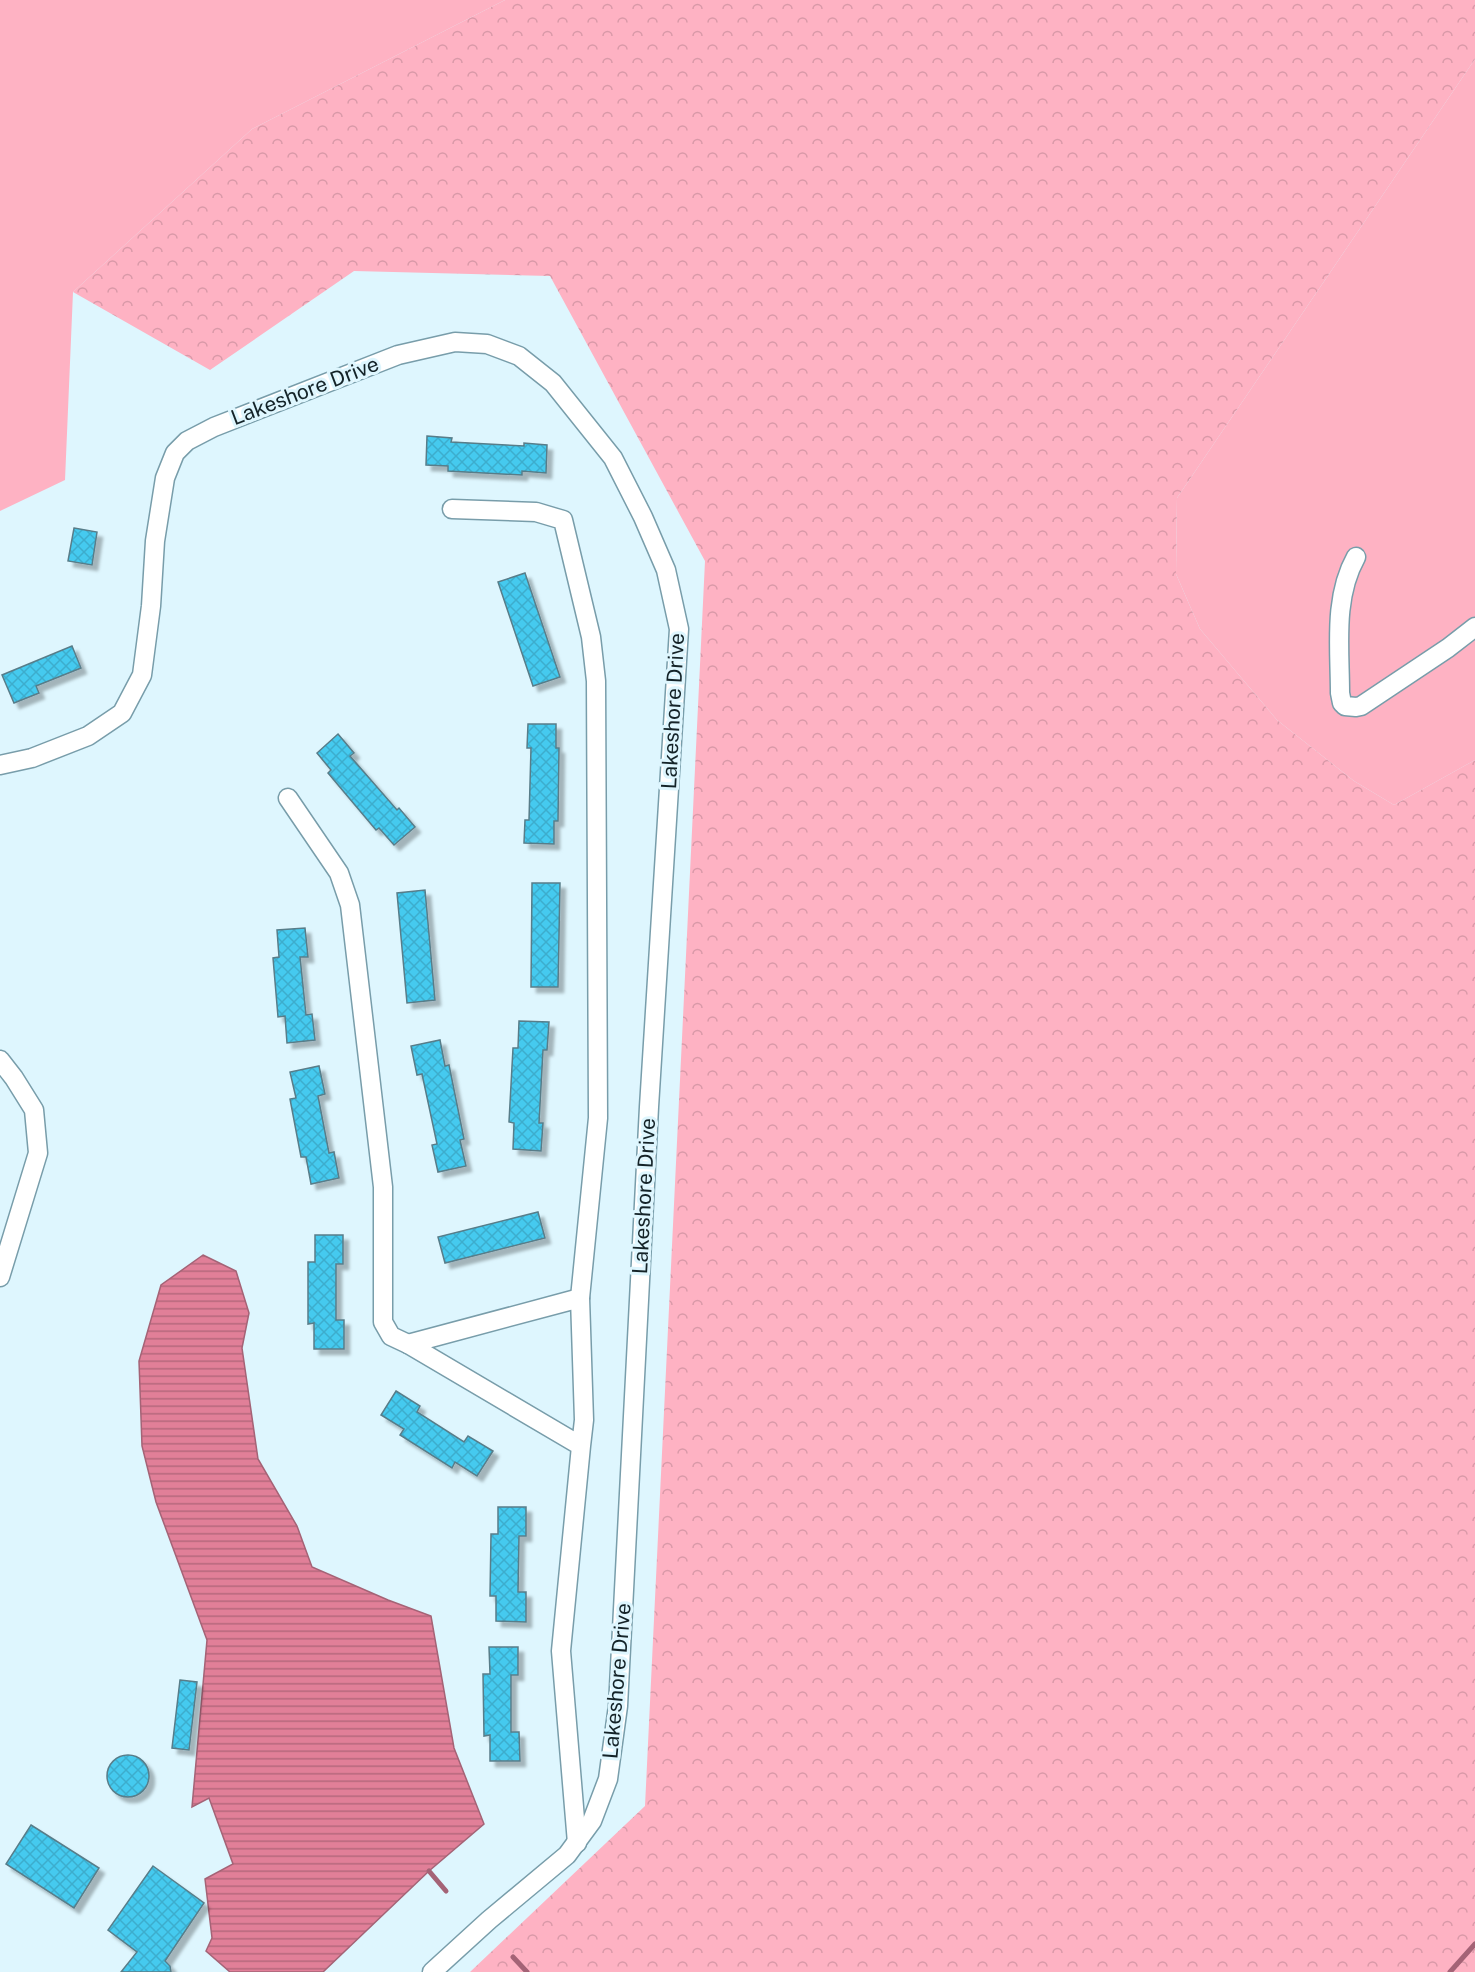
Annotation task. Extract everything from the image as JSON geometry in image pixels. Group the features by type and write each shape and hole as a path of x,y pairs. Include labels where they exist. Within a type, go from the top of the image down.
{"street":[{"name":"Lakeshore Drive","path":"0,765 32,758 88,736 122,712 142,675 151,606 155,542 165,478 175,453 187,441 214,427 398,355 455,342 487,344 519,356 553,383 614,458 666,570 679,630 649,1107 618,1706 608,1779 592,1821 567,1855 489,1920 432,1972"},
{"name":"Lakeshore Drive","path":"452,509 536,512 563,520 591,637 596,681 598,1118 580,1298 584,1420 561,1651 577,1843"},
{"path":"1356,558 1347,577 1341,603 1340,693 1345,706 1361,706 1448,648 1475,627"},
{"path":"288,798 339,873 350,905 383,1187 383,1322 391,1336 582,1446"},
{"path":"0,1060 34,1110 38,1153 0,1277"},
{"path":"408,1344 580,1298"}],"green space":[{"path":"0,0 505,0 252,129 73,292 65,480 0,511"},
{"path":"505,0 1475,0 1475,59 1177,498 1176,574 1200,629 1277,720 1354,781 1394,805 1475,760 1475,1972 470,1972 645,1806 705,561 550,276 354,271 210,370 73,292 252,129"},
{"path":"1475,59 1475,760 1394,805 1354,781 1277,720 1200,629 1176,574 1177,498"}],"shaded area":[{"path":"203,1255 236,1271 249,1313 242,1348 258,1459 297,1526 312,1567 431,1616 454,1748 484,1824 429,1871 323,1972 230,1972 206,1951 212,1938 205,1879 233,1864 209,1798 192,1807 207,1640 156,1502 142,1446 139,1361 161,1285"}],"building":[{"path":"427,436 452,438 451,442 547,445 546,473 522,471 522,475 448,471 448,466 426,465"},
{"path":"74,528 97,532 92,565 68,561"},
{"path":"525,573 560,677 533,686 498,582"},
{"path":"72,646 81,668 36,686 39,693 14,703 2,675"},
{"path":"528,724 556,724 556,748 559,748 558,821 554,821 554,844 524,843 525,820 529,820 531,748 527,748"},
{"path":"338,734 354,753 350,756 415,827 394,845 379,828 376,830 328,773 331,770 317,753"},
{"path":"532,883 560,883 558,987 531,987"},
{"path":"425,890 435,1000 407,1003 397,893"},
{"path":"305,928 308,957 300,957 306,1015 312,1014 315,1040 287,1043 285,1016 278,1017 273,958 279,957 277,930"},
{"path":"519,1021 549,1022 547,1050 543,1050 539,1123 543,1123 541,1151 513,1149 514,1123 509,1122 513,1048 518,1048"},
{"path":"440,1040 445,1066 449,1065 464,1139 460,1140 466,1166 438,1172 432,1145 437,1144 422,1074 417,1075 411,1046"},
{"path":"319,1066 325,1094 318,1096 329,1153 334,1152 339,1178 311,1184 306,1157 301,1157 290,1099 296,1098 290,1072"},
{"path":"538,1212 545,1238 445,1263 438,1237"},
{"path":"315,1235 343,1235 343,1264 336,1264 336,1320 344,1320 344,1349 314,1349 314,1323 308,1324 308,1262 315,1262"},
{"path":"396,1391 420,1406 417,1412 464,1442 468,1436 493,1451 477,1476 455,1462 452,1468 400,1435 404,1429 381,1415"},
{"path":"498,1507 526,1507 526,1536 519,1536 518,1592 526,1592 526,1622 496,1621 496,1596 490,1596 491,1534 498,1534"},
{"path":"489,1647 518,1647 518,1675 511,1675 511,1732 519,1732 520,1761 490,1761 490,1735 484,1736 483,1674 490,1674"},
{"path":"180,1680 197,1682 189,1750 172,1748"},
{"path":"128,1755 143,1761 149,1776 143,1791 128,1797 113,1791 107,1776 113,1761"},
{"path":"31,1825 99,1868 74,1908 6,1864"},
{"path":"153,1866 204,1903 165,1961 170,1966 171,1972 121,1972 137,1952 108,1930"}],"waterway":[{"path":"429,1871 446,1891"},
{"path":"1450,1972 1475,1944"},
{"path":"513,1957 527,1972"}]}
